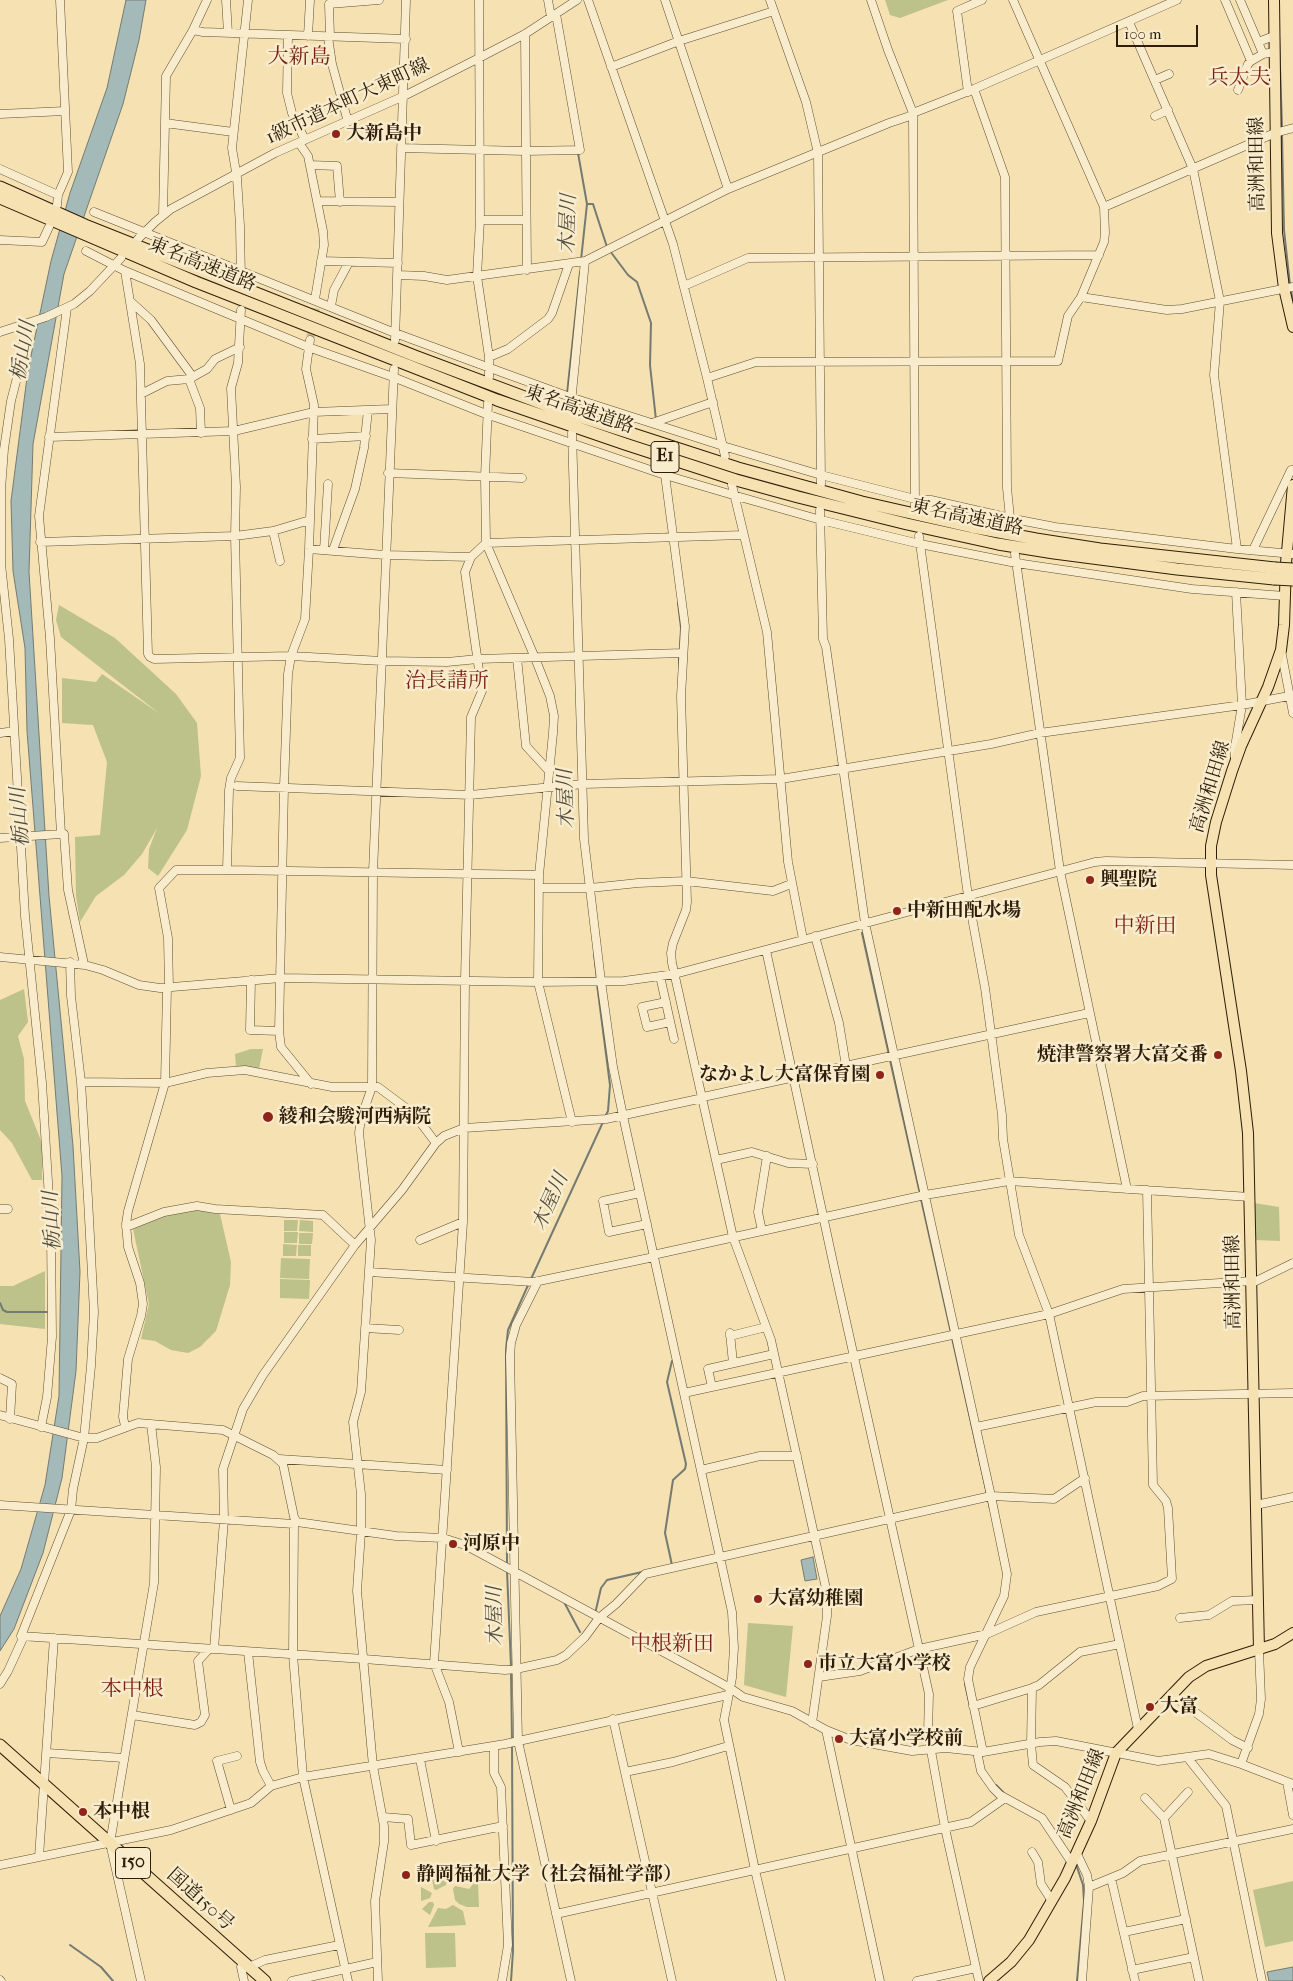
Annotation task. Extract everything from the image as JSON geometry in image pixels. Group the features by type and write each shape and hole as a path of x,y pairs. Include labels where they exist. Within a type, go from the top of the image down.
{"highway":[{"name":"東名高速道路","path":"0,187 55,217 84,230 491,386 627,433 765,476 862,502 972,527 1120,552 1274,573 1293,580"},
{"name":"東名高速道路","path":"0,198 55,217"},
{"name":"東名高速道路","path":"1274,573 1293,569"},
{"name":"国道150号","path":"0,1745 265,1981"}],"main road":[{"name":"高洲和田線","path":"1274,0 1277,233 1289,288 1293,327"},
{"name":"高洲和田線","path":"989,1981 1011,1962 1020,1951 1052,1901 1091,1821 1116,1753 1189,1677 1206,1666 1258,1650 1252,1282 1246,1112 1211,875 1211,846 1216,822 1235,763 1262,701 1281,650 1288,594 1293,484"},
{"path":"1258,1650 1275,1644 1293,1633"}],"street":[{"path":"0,240 42,242 46,238 55,217 58,195 68,172 60,0"},
{"path":"163,215 166,76 193,30 207,0"},
{"path":"226,0 228,33"},
{"path":"241,280 240,226 232,148 248,0"},
{"path":"308,36 310,0"},
{"path":"348,122 332,64 329,37 329,4 379,0"},
{"path":"396,336 398,202 404,96 406,0"},
{"path":"479,0 480,220 477,276 489,357 490,377"},
{"path":"401,148 480,151 578,150 554,15 548,0"},
{"name":"1級市道本町大東町線","path":"137,240 163,215 236,174 404,96 479,58 525,34 577,0"},
{"path":"588,0 665,222 684,286 713,402 724,456"},
{"path":"665,0 728,189"},
{"path":"770,0 806,102 818,153 821,479"},
{"path":"871,0 913,114 915,508"},
{"path":"982,0 957,11 971,91 1004,178 1007,488 1011,528"},
{"path":"707,378 756,362 1058,361 1068,316 1080,297 1105,233 1104,207 1013,0"},
{"path":"398,275 424,276 447,280 583,262 728,189 971,91 1177,0"},
{"path":"1225,0 1251,61"},
{"path":"1240,0 1263,54"},
{"path":"611,67 679,41 774,11"},
{"path":"1128,22 1194,169 1220,302 1214,375 1237,549"},
{"path":"193,30 244,34 406,39"},
{"path":"525,34 526,270"},
{"path":"288,35 286,93 308,156 323,231 324,245 316,302"},
{"path":"1258,42 1274,36"},
{"path":"1238,90 1248,64 1263,54 1275,52"},
{"path":"1155,80 1169,74"},
{"path":"1155,116 1168,110"},
{"path":"0,114 65,111"},
{"path":"165,123 233,132"},
{"path":"1104,207 1275,133 1293,128"},
{"path":"310,165 338,166 340,202"},
{"path":"0,169 58,195"},
{"path":"317,201 398,202"},
{"path":"94,212 316,302 331,306 396,336 490,368 569,398 652,423 821,479 931,500 1010,518 1133,537 1237,549 1291,548"},
{"path":"480,220 525,220"},
{"path":"86,251 125,271 241,314 309,343 393,373 486,414 733,495 821,520 919,540 1016,563 1192,589 1288,594"},
{"path":"684,286 748,258 1098,254"},
{"path":"0,332 66,309 83,298 121,258"},
{"path":"321,261 398,263"},
{"path":"331,306 334,290 349,262"},
{"path":"569,398 583,262"},
{"path":"489,357 508,349 548,320 569,264"},
{"path":"125,271 140,364 148,654 150,658 291,656 447,662 478,659 683,653"},
{"path":"1080,297 1167,310 1182,309 1289,288"},
{"path":"130,301 152,320 191,378 200,408 200,432"},
{"path":"66,309 39,516 50,638 61,834 64,834 68,890 84,964"},
{"path":"227,870 229,790 231,778 240,758 236,487 231,388 238,363 241,314"},
{"path":"26,324 20,366 11,401 1,490 1,564 9,644 29,959 46,1134 52,1266 52,1337 43,1428"},
{"path":"309,343 306,369 314,399 309,550 305,619 291,656 288,674 282,870 280,1031 281,1047 311,1084"},
{"path":"141,394 166,381 191,378 206,369 216,359 240,348"},
{"path":"378,1981 375,1901 384,1842 366,1704 364,1658 357,1591 361,1532 361,1494 353,1422 360,1392 369,1272 370,1228 359,1133 361,1118 372,1087 373,872 393,373"},
{"path":"652,423 713,402"},
{"path":"488,403 486,414 485,477 486,543 550,696 554,716 539,874 538,982 572,1122"},
{"path":"49,437 234,432 314,412 391,409"},
{"path":"329,550 355,489 366,436 368,410"},
{"path":"572,433 569,442 581,785 588,888 598,981 623,1116 733,1624 733,1655 724,1720 755,1870 781,1981"},
{"path":"312,439 366,436"},
{"path":"1253,550 1291,470 1293,470"},
{"path":"388,474 522,478"},
{"path":"665,474 685,626 681,696 686,910 671,953 731,1238 764,1327 772,1355 814,1536 827,1603 812,1723"},
{"path":"328,484 329,550"},
{"path":"732,485 767,632 791,884 803,939"},
{"path":"820,510 823,639 826,647 865,923 992,1496 1007,1574 1007,1586 1004,1596 970,1667 968,1679 980,1752 981,1771 993,1788 1005,1798 1046,1822 1087,1875 1089,1887 1082,1981"},
{"path":"40,542 236,536 273,532 310,520"},
{"path":"273,532 280,561"},
{"path":"459,1752 449,1702 434,1664 464,1222 465,980 471,718 482,691 465,572 471,557 486,543 573,542 744,535"},
{"path":"919,540 968,896 985,988 1009,1181 1019,1235 1049,1314 1138,1729"},
{"path":"309,550 385,555 471,557"},
{"path":"1015,554 1060,871 1127,1189"},
{"path":"1235,763 1234,748 1242,705 1236,592"},
{"path":"0,644 9,644"},
{"path":"1281,650 1293,713"},
{"path":"517,658 526,746 549,771"},
{"path":"237,786 470,795 581,785 781,779 991,744 1040,733 1242,705 1289,696"},
{"path":"0,733 14,731"},
{"path":"0,838 61,834"},
{"path":"0,957 84,964 139,985 168,988 280,978 538,982 598,981 675,974 1060,871 1106,861 1293,865"},
{"path":"125,1426 123,1417 128,1360 143,1304 141,1288 128,1247 126,1228 128,1211 165,1083 168,938 160,888 176,870 539,874"},
{"path":"539,888 588,888 686,881 772,891 791,884"},
{"path":"815,936 839,1023 846,1066"},
{"path":"766,950 929,1694 928,1734 979,1981"},
{"path":"24,1636 21,1636 69,1510 83,1438 94,1312 81,1082 71,996 70,962"},
{"path":"660,976 674,1039"},
{"path":"251,980 250,1030 280,1031"},
{"path":"666,1002 642,1007 647,1027 670,1022"},
{"path":"132,1715 196,1725 201,1722 205,1714 198,1661 211,1649 224,1520 223,1469 243,1409 263,1375 354,1245 402,1190 436,1143 444,1136 464,1128 572,1122 623,1116 1089,1013"},
{"path":"81,1082 165,1083 207,1073 245,1070 332,1087 378,1087 414,1114 436,1143"},
{"path":"716,1160 752,1152 788,1163 813,1164"},
{"path":"762,1231 758,1212 767,1156"},
{"path":"369,1272 526,1282 536,1281 925,1195 1009,1181 1250,1197"},
{"path":"819,1677 860,1671 919,1649 987,1634 1036,1612 1158,1586 1172,1579 1168,1508 1166,1501 1153,1485 1147,1190"},
{"path":"640,1193 603,1201 609,1232 647,1224"},
{"path":"126,1228 164,1212 197,1206 215,1209 323,1215 354,1245"},
{"path":"420,1240 464,1222"},
{"path":"684,1393 1049,1314 1123,1289 1149,1286 1252,1282 1293,1263"},
{"path":"536,1281 516,1325 511,1342 510,1356 518,1741 571,1981"},
{"path":"733,1363 730,1334 764,1327"},
{"path":"365,1328 400,1330"},
{"path":"712,1387 708,1369 772,1355"},
{"path":"0,1378 12,1384 10,1419"},
{"path":"976,1427 1096,1402 1127,1402 1143,1396 1293,1392"},
{"path":"0,1415 83,1438 97,1438 125,1426 138,1423 224,1430 279,1459 446,1470"},
{"path":"141,1981 110,1843 154,1583 156,1467 151,1424"},
{"path":"701,1470 760,1456 795,1457"},
{"path":"279,1459 285,1468 295,1522 294,1655 303,1777 348,1981"},
{"path":"24,1636 294,1655 364,1658 505,1670 516,1669 558,1660 566,1655 585,1637 599,1618 616,1604 645,1574 992,1496 1050,1500 1085,1478"},
{"path":"1256,1504 1293,1497"},
{"path":"0,1505 224,1520 298,1522 396,1536 443,1538 465,1545 729,1692 792,1711 826,1730 851,1740 890,1746 905,1751 946,1748 980,1752 1056,1741 1158,1760 1209,1754 1290,1783 1293,1815"},
{"path":"1180,1618 1209,1615 1232,1601 1258,1600"},
{"path":"0,1684 24,1636"},
{"path":"39,1857 54,1638"},
{"path":"973,1706 1039,1685 1080,1652 1120,1644"},
{"path":"1241,1764 1259,1714 1261,1699 1258,1650"},
{"path":"248,1652 260,1762 271,1786"},
{"path":"1032,1688 1031,1744 1033,1765 1065,1787 1091,1821"},
{"path":"0,1865 170,1830 251,1803 271,1786 303,1777 505,1744 729,1692"},
{"path":"1171,1694 1232,1740 1248,1748"},
{"path":"613,1719 672,1981"},
{"path":"826,1730 880,1981"},
{"path":"494,1746 494,1773 502,1787 508,1945 502,1981"},
{"path":"624,1772 673,1762 728,1746"},
{"path":"47,1753 124,1758"},
{"path":"231,1810 217,1761 237,1756"},
{"path":"1187,1757 1226,1806 1262,1981"},
{"path":"420,1759 436,1841"},
{"path":"1164,1818 1188,1792"},
{"path":"556,1914 971,1822 1005,1798"},
{"path":"1145,1798 1164,1818 1199,1981"},
{"path":"382,1817 408,1820 411,1845 503,1826"},
{"path":"1089,1887 1123,1873 1140,1861 1233,1840 1293,1829"},
{"path":"1032,1852 1038,1862 1041,1884 1052,1901"},
{"path":"1111,1878 1135,1981"},
{"path":"1124,1932 1186,1919"},
{"path":"244,1981 241,1966 246,1964 339,1945"},
{"path":"1132,1970 1194,1957"},
{"path":"292,1981 377,1962"},
{"path":"917,1981 976,1968"}],"green space":[{"path":"885,0 948,0 900,18 890,15"},
{"path":"59,605 115,638 176,694 197,723 201,776 187,830 158,876 148,868 149,849 157,828 142,854 124,875 96,896 80,922 76,896 75,837 100,835 107,762 93,725 62,723 62,678 96,682 102,674 160,714 61,637 56,620"},
{"path":"24,989 28,1022 18,1036 24,1059 25,1101 42,1143 42,1180 32,1180 12,1143 0,1130 0,1000"},
{"path":"251,1049 263,1049 259,1069 236,1067 235,1054"},
{"path":"1254,1203 1279,1207 1280,1241 1255,1240"},
{"path":"193,1209 220,1214 231,1262 230,1285 216,1331 200,1347 188,1353 171,1350 155,1341 141,1339 149,1304 133,1229 164,1215"},
{"path":"284,1220 298,1220 297,1231 284,1231"},
{"path":"300,1220 313,1221 313,1232 299,1231"},
{"path":"284,1232 298,1232 297,1243 284,1243"},
{"path":"299,1233 313,1233 312,1244 299,1244"},
{"path":"283,1244 297,1245 296,1256 283,1256"},
{"path":"298,1245 311,1245 311,1256 298,1256"},
{"path":"281,1258 310,1259 309,1279 280,1278"},
{"path":"45,1271 45,1329 0,1324 0,1286 13,1286"},
{"path":"280,1279 310,1280 309,1299 280,1298"},
{"path":"748,1623 793,1626 786,1697 744,1685"},
{"path":"441,1870 447,1881 446,1885 436,1890 434,1889 431,1875"},
{"path":"1293,1881 1293,1941 1265,1947 1253,1890"},
{"path":"474,1883 478,1884 479,1907 467,1907 459,1904 455,1900 453,1889 455,1886 469,1889"},
{"path":"421,1887 432,1893 430,1898 421,1901"},
{"path":"429,1902 433,1902 434,1905 430,1915 422,1909"},
{"path":"453,1905 463,1911 466,1925 428,1927 438,1908 446,1909"},
{"path":"425,1933 455,1933 456,1967 426,1968"}],"water":[{"path":"126,0 146,0 139,40 123,104 64,274 33,444 29,572 49,896 73,1146 80,1272 76,1371 62,1478 43,1553 14,1629 0,1651 0,1616 21,1569 45,1485 59,1396 62,1176 27,731 25,648 13,571 11,501 28,370 51,261 70,193 107,88"},
{"path":"813,1557 817,1579 805,1581 801,1560"},
{"path":"1293,1967 1293,1981 1269,1981 1267,1972"}],"waterway":[{"path":"1279,35 1282,128"},
{"path":"1282,135 1284,230 1290,285"},
{"name":"木屋川","path":"578,153 587,204 581,260"},
{"path":"587,204 593,204 607,247"},
{"path":"610,251 628,275 637,282 651,323 650,365 656,420"},
{"name":"木屋川","path":"567,394 580,272"},
{"path":"1291,289 1293,304"},
{"path":"678,603 681,628 680,649"},
{"path":"679,657 679,672"},
{"path":"862,933 889,1055"},
{"name":"木屋川","path":"594,954 597,979"},
{"name":"木屋川","path":"597,984 610,1085 608,1111 605,1117"},
{"path":"890,1060 920,1194"},
{"name":"木屋川","path":"531,1279 603,1122"},
{"path":"921,1199 951,1333"},
{"name":"木屋川","path":"507,1564 506,1349 508,1330 529,1283"},
{"path":"0,1303 3,1310 7,1312 50,1312"},
{"path":"952,1338 987,1494"},
{"path":"672,1361 667,1382 686,1464 685,1469 673,1480 665,1533 672,1565"},
{"path":"988,1499 990,1509"},
{"name":"木屋川","path":"507,1571 511,1666"},
{"path":"595,1614 601,1588 607,1580 642,1572"},
{"path":"564,1602 580,1632"},
{"name":"木屋川","path":"511,1671 512,1741"},
{"path":"965,1684 970,1706"},
{"name":"木屋川","path":"511,1981 513,1951 512,1746"},
{"path":"996,1785 1005,1794"},
{"path":"1046,1818 1064,1845"},
{"path":"1076,1864 1083,1885 1084,1901 1077,1981"},
{"path":"70,1945 101,1967 113,1981"}],"tunnel":[{"path":"310,340 316,307"}],"place":[{"name":"大新島中","path":"336,134"},
{"name":"興聖院","path":"1090,880"},
{"name":"中新田配水場","path":"897,911"},
{"name":"焼津警察署大富交番","path":"1218,1055"},
{"name":"なかよし大富保育園","path":"880,1075"},
{"name":"綾和会駿河西病院","path":"268,1117"},
{"name":"河原中","path":"453,1544"},
{"name":"大富幼稚園","path":"758,1599"},
{"name":"市立大富小学校","path":"808,1664"},
{"name":"大富","path":"1150,1707"},
{"name":"大富小学校前","path":"839,1739"},
{"name":"本中根","path":"83,1812"},
{"name":"静岡福祉大学（社会福祉学部）","path":"406,1875"}],"district":[{"name":"大新島","path":"299,58"},
{"name":"兵太夫","path":"1239,79"},
{"name":"治長請所","path":"447,682"},
{"name":"中新田","path":"1145,927"},
{"name":"中根新田","path":"672,1645"},
{"name":"本中根","path":"132,1690"}],"water label":[{"name":"栃山川","path":"24,351"},
{"name":"栃山川","path":"21,817"},
{"name":"栃山川","path":"53,1221"}]}
